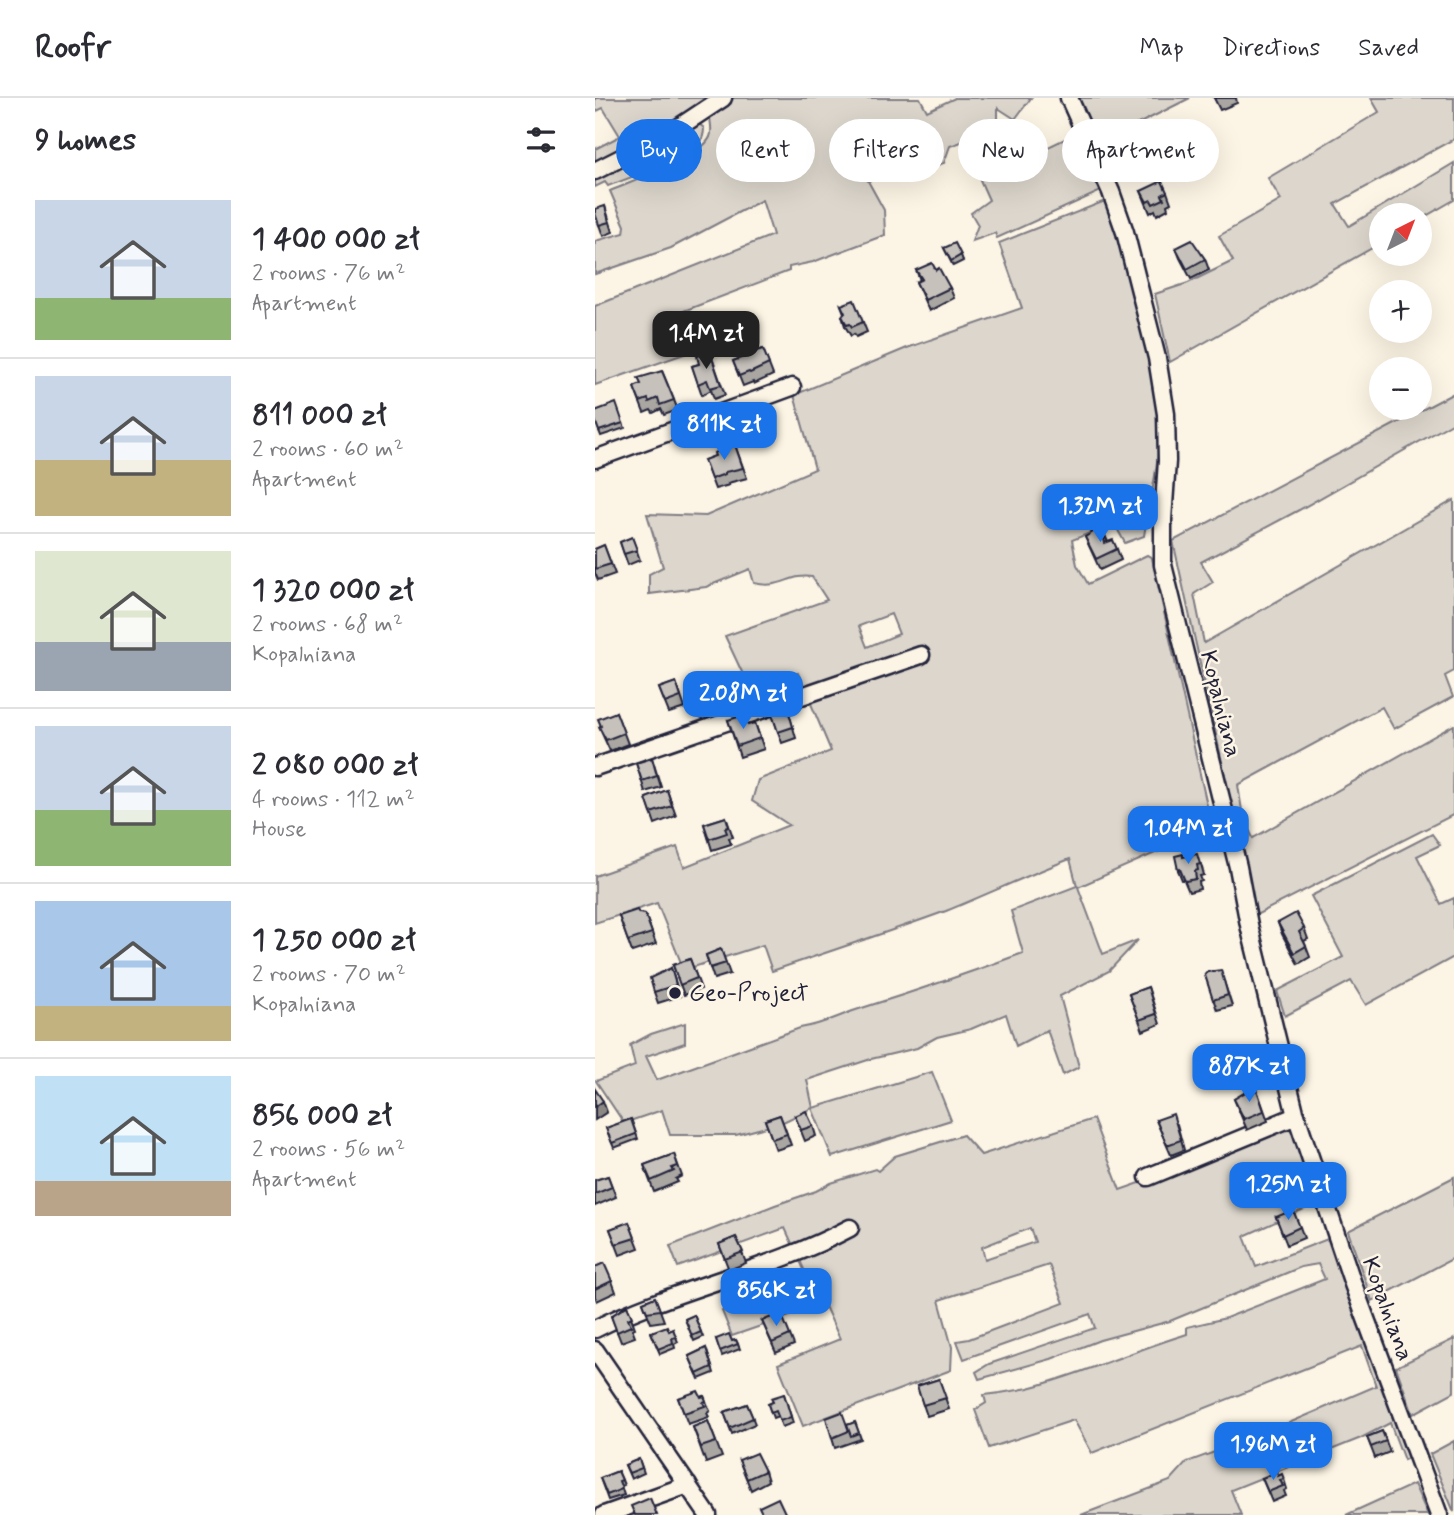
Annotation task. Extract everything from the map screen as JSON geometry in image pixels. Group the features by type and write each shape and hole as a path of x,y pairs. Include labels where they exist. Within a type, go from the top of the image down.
{"street":[{"path":"595,171 670,133 723,98"},
{"name":"Kopalniana","path":"1069,98 1111,192 1125,232 1157,358 1166,414 1163,565 1296,1116 1353,1284 1439,1515"},
{"path":"595,459 792,387"},
{"path":"595,767 921,655"},
{"path":"1148,1177 1296,1116"},
{"path":"595,1329 669,1298 746,1272 850,1228"},
{"path":"595,1350 708,1515"},
{"path":"604,1515 688,1485"}],"shaded area":[{"path":"595,98 713,98 680,119 616,119 616,129 603,108 595,112"},
{"path":"733,98 920,98 927,111 955,98 1031,98 1015,119 998,108 998,119 958,119 958,143 950,146 944,163 944,119 829,119 829,182 869,182 884,210 885,235 813,262 789,267 789,271 681,312 666,320 660,338 689,344 696,350 595,385 595,306 773,235 762,200 671,248 595,274 595,241 624,233 625,226 610,191 632,182 702,182 702,147 710,137 710,116"},
{"path":"1078,98 1190,98 1148,119 1088,119"},
{"path":"1371,98 1454,98 1454,139 1335,204 1349,226 1369,214 1369,250 1170,362 1155,294 1188,283 1233,261 1219,236 1281,200 1268,178 1379,112"},
{"path":"616,138 616,154 595,165 595,149"},
{"path":"1062,140 1062,182 1099,182 1102,188 1099,192 997,238 995,233 972,241 978,225 971,213 989,200 981,182 1048,182 1048,147"},
{"path":"1454,163 1454,200 1432,213 1432,203 1387,203"},
{"path":"616,168 616,182 618,182 608,186 605,182 595,187 595,179"},
{"path":"1105,201 1134,292 1150,357 1158,421 1156,473 1144,536 1125,543 1114,523 1072,540 1077,565 1088,584 1147,555 1152,558 1212,828 1078,887 1103,954 1138,940 1109,971 1060,996 1079,1067 1063,1075 1047,1030 1016,1046 1006,1014 971,1029 937,1037 917,1048 871,1059 807,1080 813,1108 932,1072 951,1120 832,1157 812,1108 781,1123 736,1135 670,1135 662,1110 624,1123 596,1081 635,1066 630,1045 651,1034 685,1023 685,1043 646,1056 657,1080 800,1028 943,982 1023,953 1011,911 1077,886 1070,859 946,911 772,971 763,945 684,970 657,903 595,923 595,876 677,847 684,867 789,825 752,801 758,780 831,751 798,673 748,685 725,636 827,600 812,577 797,577 764,585 754,583 750,569 706,587 649,594 649,574 663,567 647,514 706,516 815,469 794,395 907,348 1022,308 999,243","holes":["891,614 899,634 867,647 859,626"]},
{"path":"1454,393 1454,422 1201,562 1213,582 1194,594 1204,643 1454,500 1454,671 1445,676 1453,697 1394,729 1382,707 1238,785 1243,817 1253,838 1454,725 1453,815 1256,915 1173,541 1403,420 1432,420 1432,405"},
{"path":"1432,834 1440,845 1417,856 1441,904 1454,898 1454,957 1366,1005 1351,981 1285,1016 1277,991 1343,957 1311,896"},
{"path":"1093,1119 1120,1190 1290,1124 1318,1203 1244,1236 1256,1267 1330,1238 1410,1455 1408,1458 1404,1460 1390,1423 1361,1438 1231,1490 1241,1515 1081,1515 1170,1481 1187,1462 1256,1437 1376,1386 1362,1346 1092,1453 1074,1420 989,1448 975,1410 986,1403 984,1395 1020,1390 1052,1381 1187,1334 1187,1327 1226,1318 1325,1279 1318,1264 1301,1267 1170,1321 1100,1340 1051,1359 979,1379 976,1372 989,1364 1095,1328 1090,1314 964,1359 957,1341 969,1339 1064,1303 1049,1265 939,1300 952,1347 951,1370 803,1426 778,1364 840,1339 824,1304 732,1336 722,1311 807,1276 785,1228 678,1267 670,1246 831,1183 875,1169 878,1171 895,1156 963,1135 981,1155","holes":["1030,1228 1035,1242 985,1259 982,1247"]},
{"path":"1454,1177 1454,1258 1372,1301 1348,1231"},
{"path":"1454,1339 1454,1392 1413,1414 1396,1367"},
{"path":"1454,1441 1454,1512 1430,1454"},
{"path":"1414,1484 1428,1515 1346,1515"}],"building":[{"path":"1162,182 1167,192 1162,195 1164,199 1153,204 1151,200 1147,202 1141,191"},
{"path":"605,206 609,222 599,225 595,209"},
{"path":"1192,240 1205,259 1187,269 1176,248"},
{"path":"955,243 961,255 951,261 944,248"},
{"path":"932,263 936,270 939,268 950,288 925,300 916,282 922,279 916,270"},
{"path":"854,300 863,322 852,327 847,325 842,316 845,313 841,305"},
{"path":"763,349 769,364 739,376 733,361"},
{"path":"710,352 721,385 710,388 707,380 698,384 692,366 699,364 697,356"},
{"path":"662,371 674,400 660,405 658,398 640,402 634,387 641,384 638,378"},
{"path":"616,403 623,423 599,431 595,411"},
{"path":"735,445 743,468 711,479 704,460"},
{"path":"1102,529 1105,543 1113,540 1117,549 1096,559 1085,537"},
{"path":"632,537 637,550 624,554 620,542"},
{"path":"604,545 611,564 595,569 595,549"},
{"path":"676,682 681,697 665,703 659,688"},
{"path":"786,702 793,727 778,732 770,708"},
{"path":"616,712 624,733 606,740 598,719"},
{"path":"744,715 748,725 755,723 760,738 737,746 728,720"},
{"path":"652,758 657,776 642,781 636,763"},
{"path":"667,790 672,806 651,813 646,798"},
{"path":"726,817 729,827 725,828 727,833 709,839 704,824"},
{"path":"1183,854 1183,857 1197,854 1200,864 1195,871 1196,879 1185,881 1180,869 1178,870 1175,856"},
{"path":"637,910 645,914 652,933 628,941 619,916"},
{"path":"1296,913 1304,928 1299,932 1306,946 1294,953 1278,923"},
{"path":"721,949 726,963 710,968 706,955"},
{"path":"690,959 697,978 680,985 673,965"},
{"path":"671,968 676,985 654,992 650,978"},
{"path":"1221,970 1228,995 1213,1000 1205,975 1207,972"},
{"path":"1148,987 1156,1014 1139,1020 1129,994"},
{"path":"595,1089 603,1101 595,1107"},
{"path":"1249,1090 1250,1093 1257,1090 1264,1111 1244,1119 1234,1099"},
{"path":"806,1111 813,1126 801,1130 795,1116"},
{"path":"1173,1114 1181,1140 1167,1145 1156,1120"},
{"path":"780,1115 787,1134 772,1139 765,1120"},
{"path":"631,1119 636,1134 612,1143 606,1128"},
{"path":"674,1154 678,1166 672,1168 674,1171 651,1181 644,1165"},
{"path":"608,1176 612,1187 595,1194 595,1180"},
{"path":"1293,1210 1300,1227 1283,1235 1276,1217"},
{"path":"629,1222 635,1238 616,1244 610,1229"},
{"path":"736,1237 743,1252 725,1259 719,1244"},
{"path":"604,1263 612,1281 595,1289 595,1267"},
{"path":"655,1297 660,1310 647,1312 643,1302"},
{"path":"627,1306 632,1317 628,1319 631,1326 617,1332 611,1316"},
{"path":"781,1313 790,1335 772,1343 762,1321"},
{"path":"694,1315 701,1332 692,1336 685,1319"},
{"path":"667,1326 669,1331 673,1329 676,1337 672,1338 673,1343 658,1349 651,1332"},
{"path":"729,1334 732,1341 736,1340 738,1344 720,1351 716,1339"},
{"path":"706,1348 712,1367 697,1374 689,1356"},
{"path":"939,1379 946,1398 923,1405 917,1386"},
{"path":"698,1391 701,1397 704,1396 705,1406 684,1413 678,1398"},
{"path":"784,1394 791,1417 780,1421 776,1411 771,1413 768,1404 773,1402 771,1398"},
{"path":"747,1404 753,1418 730,1428 724,1412"},
{"path":"842,1412 849,1431 832,1438 826,1418"},
{"path":"708,1421 716,1442 701,1447 693,1427"},
{"path":"855,1422 859,1433 851,1436 847,1425"},
{"path":"1382,1431 1386,1441 1371,1447 1367,1437"},
{"path":"756,1453 765,1471 747,1479 739,1460"},
{"path":"639,1459 642,1468 629,1473 625,1465"},
{"path":"618,1471 622,1489 607,1495 600,1478"},
{"path":"1277,1472 1278,1476 1282,1474 1284,1479 1280,1480 1283,1486 1268,1492 1262,1478"},
{"path":"650,1498 657,1515 635,1515 631,1506"},
{"path":"778,1498 786,1515 763,1515 759,1507"}],"place":[{"name":"Geo-Project","path":"675,993"}]}
